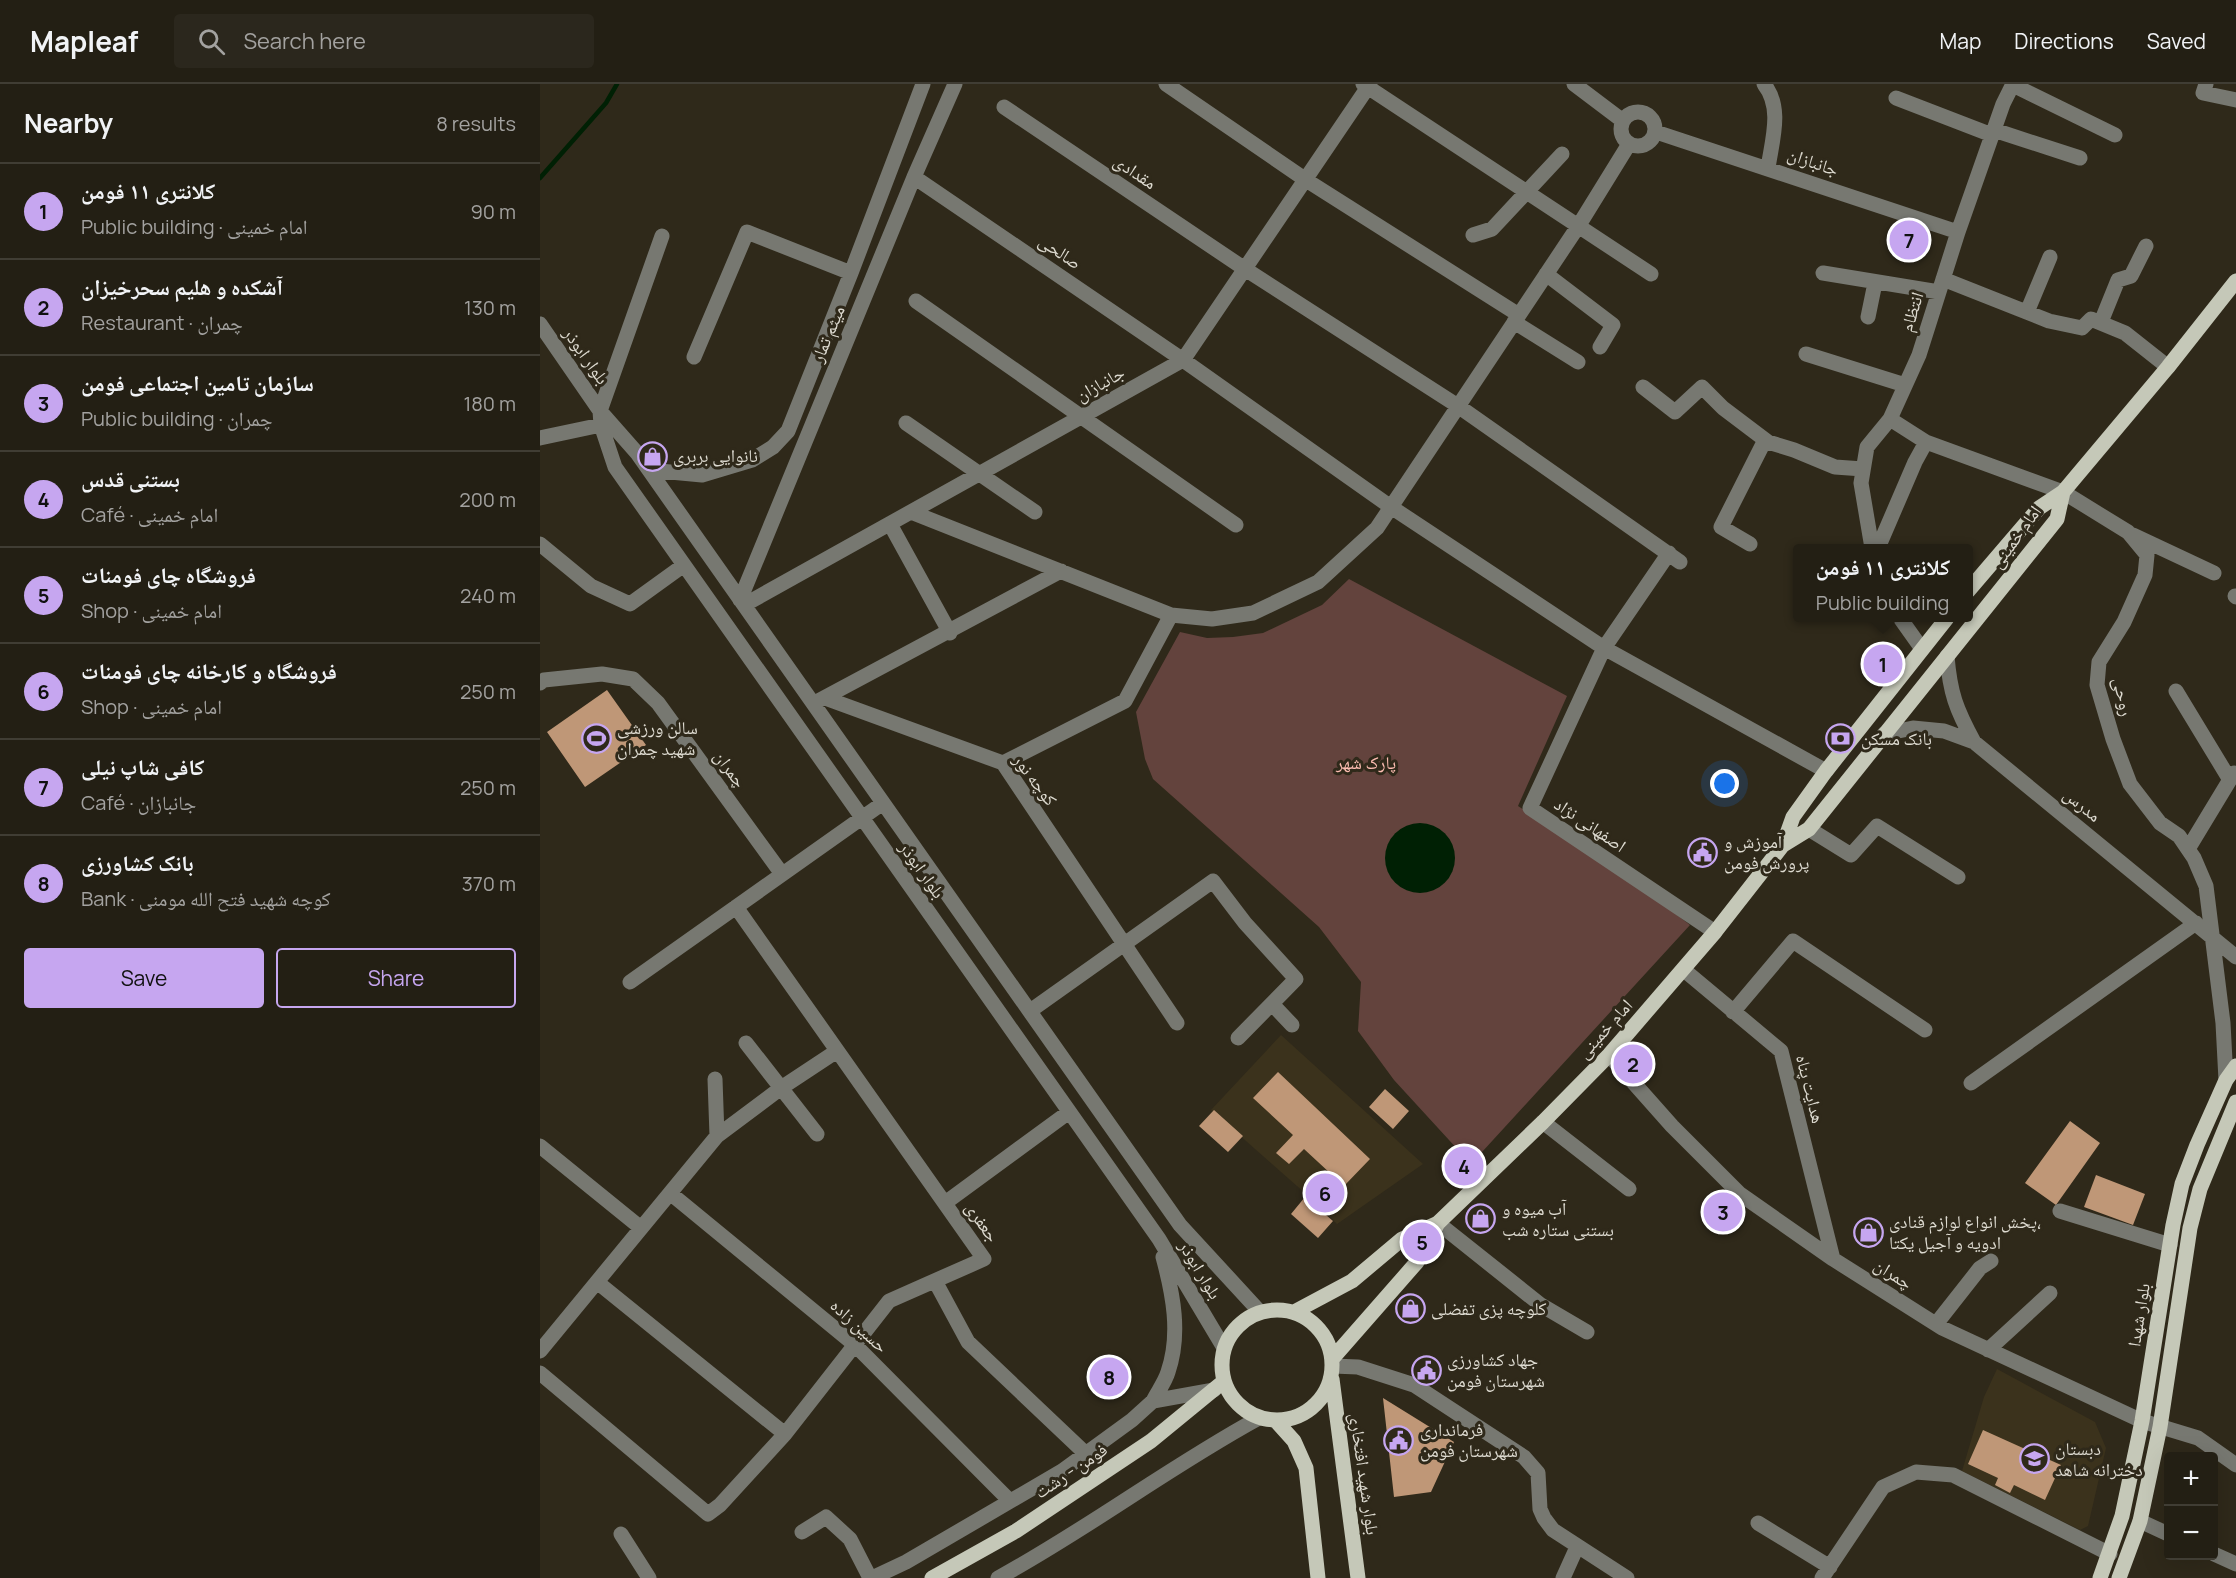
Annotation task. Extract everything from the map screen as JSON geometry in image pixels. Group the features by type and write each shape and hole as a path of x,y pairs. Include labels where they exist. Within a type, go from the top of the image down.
{"main road":[{"name":"امام خمینی","path":"1973,585 2039,508 2063,492 2168,367 2236,281"},
{"name":"امام خمینی","path":"1783,845 1809,829 2057,519 2063,492"},
{"name":"امام خمینی","path":"1332,1367 1417,1262 1438,1223 1609,1055 1715,932 1783,845 1793,817 1826,771 1944,622"},
{"name":"بلوار شهدا","path":"2100,1578 2122,1516 2142,1421 2182,1184 2226,1080 2236,1066"},
{"name":"بلوار شهدا","path":"2119,1578 2140,1521 2160,1427 2195,1209 2210,1161 2236,1102"},
{"name":"امام خمینی","path":"1294,1312 1352,1281 1402,1239 1438,1223"},
{"path":"1277,1310 1294,1312 1310,1320 1322,1333 1330,1348 1332,1367 1330,1383 1322,1399 1309,1411 1293,1418 1276,1421 1259,1418 1243,1410 1219,1386 1224,1348 1232,1332 1244,1320 1260,1312 1277,1310"},
{"name":"بلوار شهید افتخاری","path":"1332,1367 1358,1578"},
{"name":"فومن - رشت","path":"932,1578 1045,1512 1151,1441 1219,1386"},
{"path":"1276,1421 1294,1441 1306,1468 1318,1578"}],"street":[{"name":"میثم تمار","path":"649,470 702,475 752,460 773,447 788,431 923,84"},
{"name":"میثم تمار","path":"742,603 804,440 955,84"},
{"path":"1166,84 1305,180 1517,319 1578,362"},
{"path":"1574,84 1623,121"},
{"path":"1764,84 1770,92 1776,114 1768,168"},
{"path":"1367,85 1651,274"},
{"name":"جانبازان","path":"742,603 890,524 1183,360 1367,85"},
{"path":"2013,85 2115,135"},
{"name":"انتظام","path":"1871,544 1861,483 1868,447 1890,419 1919,355 1958,231 2003,104 2013,85"},
{"path":"2205,88 2236,100"},
{"path":"1896,98 1993,132 2080,158"},
{"name":"مقدادی","path":"1004,107 1245,269 1458,406 1674,557 1604,648"},
{"path":"1632,113 1644,113 1653,120 1656,132 1650,142 1640,147 1629,144 1623,138 1621,129 1623,121 1632,113"},
{"path":"911,114 937,126"},
{"name":"جانبازان","path":"1656,132 1958,231"},
{"path":"911,512 1171,615 1212,619 1253,613 1318,582 1377,528 1579,225 1629,144"},
{"path":"1473,235 1492,229 1562,154"},
{"name":"صالحی","path":"914,177 1183,360 1391,507"},
{"path":"694,357 747,232 851,273"},
{"path":"540,438 601,418 662,236"},
{"path":"2101,322 2118,280 2131,276 2146,246"},
{"path":"2027,312 2050,256"},
{"path":"1822,273 1875,282 1941,285 2049,321 2082,328 2091,319 2125,333 2168,367"},
{"path":"1546,274 1613,325 1600,347"},
{"path":"1868,317 1875,282"},
{"path":"916,301 1236,525"},
{"name":"بلوار ابوذر","path":"540,324 601,418 637,453 742,603 819,701 883,803 1180,1225 1260,1312"},
{"path":"1806,354 1905,384"},
{"path":"1643,387 1675,412 1702,387 1723,408 1765,440 1835,467 1863,469"},
{"name":"بلوار ابوذر","path":"601,418 615,467 1159,1239 1224,1348"},
{"name":"روحی","path":"1890,419 1926,442 2063,492 2128,532 2147,555 2145,575 2124,622 2099,662 2097,685 2113,739 2130,784 2160,823 2179,836 2206,886 2223,1023 2226,1080"},
{"path":"906,423 1035,512"},
{"path":"788,431 804,440"},
{"path":"1750,544 1721,526 1765,440"},
{"path":"1880,544 1915,462 1926,442"},
{"path":"1391,507 1604,648 1826,771"},
{"path":"890,524 950,633"},
{"path":"2128,532 2214,573"},
{"path":"540,544 591,586 630,604 684,565"},
{"path":"819,701 950,633 1061,571"},
{"path":"1003,763 1125,701 1171,615"},
{"path":"1903,622 1922,649"},
{"name":"اصفهانی نژاد","path":"1604,648 1530,808 1715,932"},
{"path":"1947,656 1949,684 1959,714 1974,742"},
{"name":"چمران","path":"540,683 544,680 602,674 633,679 658,703 782,874"},
{"path":"2176,691 2233,775 2188,849"},
{"name":"کوچه نور","path":"819,701 1003,763 1177,1023"},
{"name":"مدرس","path":"1884,734 1913,728 1944,731 1974,742 2236,957"},
{"path":"630,982 883,803"},
{"path":"1809,829 1851,855 1877,826 1958,877"},
{"path":"1030,1011 1213,881 1245,923 1296,979 1238,1038"},
{"name":"جعفری","path":"540,1373 708,1514 720,1505 785,1434 889,1301 984,1259 736,907"},
{"path":"1971,1083 2196,923"},
{"path":"2211,936 2236,944"},
{"path":"1734,1011 1793,941 1925,1030"},
{"name":"هدایت پناه","path":"1683,970 1781,1051 1833,1259"},
{"path":"1272,1004 1292,1025"},
{"path":"746,1043 817,1134"},
{"path":"540,1351 717,1136 781,1088 837,1051"},
{"name":"چمران","path":"1609,1055 1672,1126 1740,1194 1833,1259 1936,1324 2142,1421 2198,1437 2236,1465"},
{"path":"715,1078 717,1136"},
{"path":"945,1203 1069,1112"},
{"path":"1543,1122 1629,1189"},
{"path":"540,1146 641,1228"},
{"name":"حسین زاده","path":"670,1193 855,1345 1010,1501"},
{"path":"2060,1211 2170,1245"},
{"path":"1438,1223 1541,1305 1587,1332"},
{"path":"802,1532 826,1517 850,1539 871,1578 906,1562 1062,1470 1132,1420 1153,1401 1168,1372 1176,1333 1173,1292 1159,1239"},
{"path":"1936,1324 1980,1268 1991,1261"},
{"path":"935,1281 968,1342 1084,1453"},
{"path":"597,1282 785,1434"},
{"path":"1988,1350 2050,1293"},
{"path":"1332,1367 1358,1367 1414,1385 1524,1457 1538,1473 1540,1509 1553,1530 1627,1578"},
{"path":"1153,1401 1219,1386"},
{"path":"998,1578 1048,1550 1210,1445 1259,1418"},
{"path":"1758,1524 1826,1573 1883,1487 1916,1472 1953,1475 2109,1554"},
{"path":"2140,1521 2164,1532"},
{"path":"621,1534 649,1578"},
{"path":"1563,1578 1576,1546"},
{"path":"2218,1556 2236,1564"}],"shaded area":[{"path":"1413,823 1427,823 1440,829 1449,838 1455,851 1453,871 1445,883 1427,893 1413,893 1400,887 1391,878 1385,865 1385,851 1391,838 1400,829"},
{"path":"1281,1035 1423,1164 1337,1224 1211,1110"},
{"name":"دبستان دخترانه شاهد","path":"1997,1369 2095,1422 2106,1448 2088,1526 2080,1530 1962,1471 1984,1397"}],"green space":[{"name":"پارک شهر","path":"1349,579 1567,696 1518,806 1634,882 1690,925 1471,1164 1394,1080 1358,1031 1361,982 1319,927 1153,779 1145,759 1136,712 1180,632 1207,638 1263,633 1322,605"}],"building":[{"name":"سالن ورزشی شهید چمران","path":"607,690 646,745 585,787 547,732"},
{"path":"1278,1072 1370,1159 1344,1186 1304,1149 1289,1164 1276,1153 1293,1135 1253,1098"},
{"path":"1385,1089 1409,1111 1393,1129 1369,1107"},
{"path":"1214,1110 1243,1136 1228,1152 1199,1126"},
{"path":"2070,1121 2100,1143 2056,1205 2025,1183"},
{"path":"2096,1175 2145,1194 2133,1225 2084,1207"},
{"path":"1305,1197 1333,1221 1318,1238 1291,1214"},
{"path":"1383,1398 1454,1442 1431,1492 1394,1497"},
{"path":"1983,1430 2061,1465 2045,1500 2014,1485 2010,1493 1995,1485 1998,1478 1968,1464"}],"waterway":[{"path":"540,178 606,103 617,84"}],"place":[{"name":"کافی شاپ نیلی","path":"1909,240"},
{"name":"نانوایی بربری","path":"652,456"},
{"name":"کلانتری ۱۱ فومن","path":"1883,664"},
{"name":"سالن ورزشی شهید چمران","path":"596,738"},
{"name":"بانک مسکن","path":"1840,739"},
{"name":"آموزش و پرورش فومن","path":"1703,852"},
{"name":"آشکده و هلیم سحرخیزان","path":"1633,1064"},
{"name":"بستنی قدس","path":"1464,1166"},
{"name":"فروشگاه و کارخانه چای فومنات","path":"1325,1193"},
{"name":"سازمان تامین اجتماعی فومن","path":"1723,1212"},
{"name":"آب میوه و بستنی ستاره شب","path":"1481,1219"},
{"name":"پخش انواع لوازم قنادی، ادویه و آجیل یکتا","path":"1868,1232"},
{"name":"فروشگاه چای فومنات","path":"1422,1242"},
{"name":"کلوچه پزی تفضلی","path":"1410,1309"},
{"name":"جهاد کشاورزی شهرستان فومن","path":"1426,1370"},
{"name":"بانک کشاورزی","path":"1109,1377"},
{"name":"فرمانداری شهرستان فومن","path":"1399,1440"},
{"name":"دبستان دخترانه شاهد","path":"2034,1459"}]}
